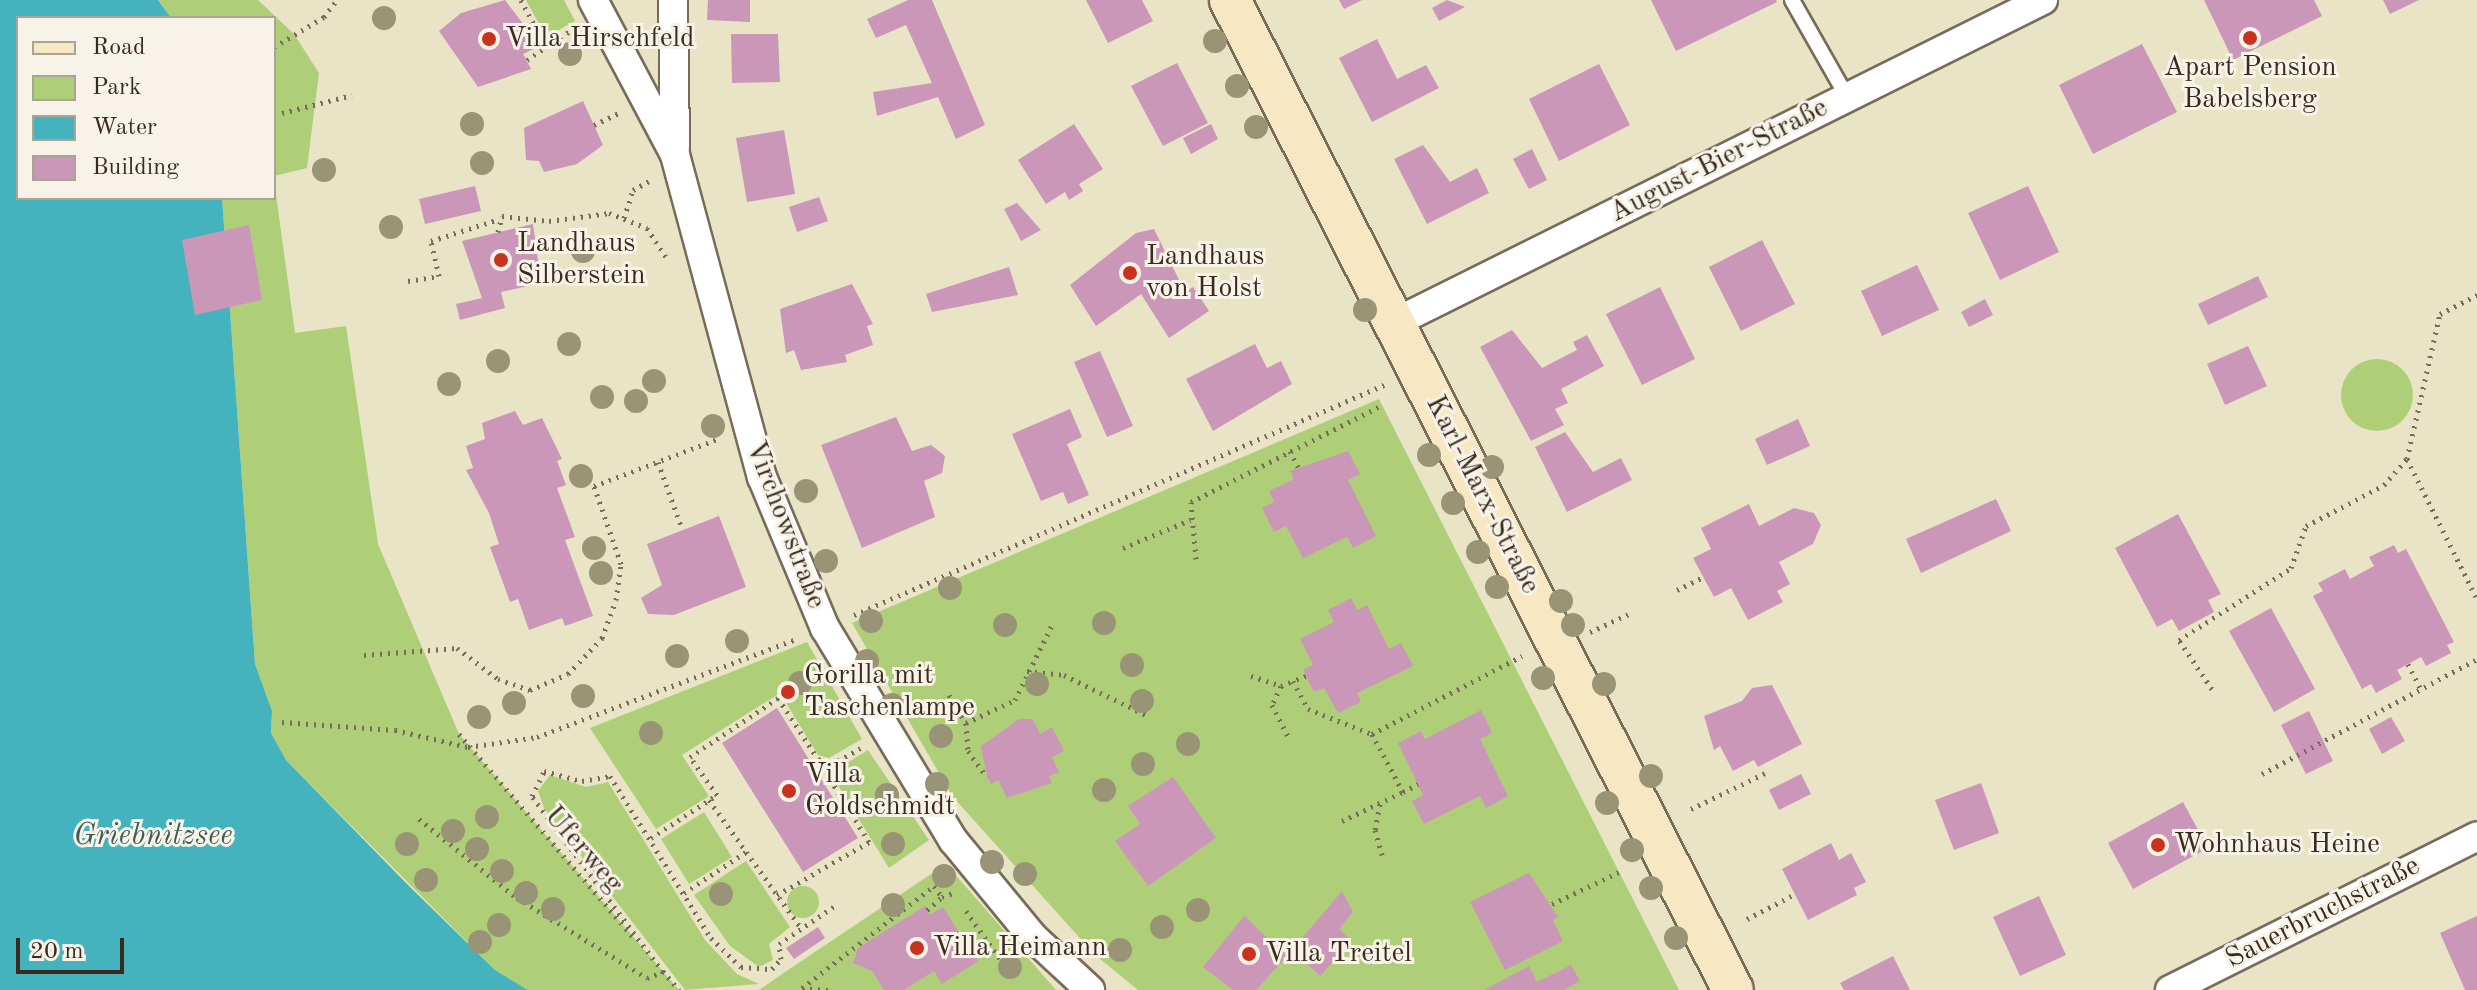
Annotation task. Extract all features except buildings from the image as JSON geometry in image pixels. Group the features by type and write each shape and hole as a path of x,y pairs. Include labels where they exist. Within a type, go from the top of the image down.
{"street":[{"name":"Virchowstraße","path":"593,0 675,155 762,477 825,628 953,840 1033,937 1090,990"},
{"path":"673,0 675,155"},
{"name":"Karl-Marx-Straße","path":"1230,0 1733,990"},
{"name":"August-Bier-Straße","path":"1394,323 2043,0"},
{"name":"Sauerbruchstraße","path":"2170,990 2477,836"}],"lane":[{"path":"1792,0 1847,97"}],"path":[{"path":"276,46 324,17 337,0"},
{"path":"521,0 548,51 527,60"},
{"path":"544,43 578,27"},
{"path":"282,113 352,95"},
{"path":"594,125 619,113"},
{"path":"624,218 633,190 650,181"},
{"path":"408,281 439,276 431,241 496,220 624,218 647,228 668,260"},
{"path":"496,220 498,232"},
{"path":"2212,689 2179,640 2291,568 2306,526 2384,485 2407,459 2440,314 2477,295"},
{"path":"282,722 395,730 468,747 537,737 825,628 1418,370"},
{"path":"1196,559 1190,520 1191,502 1382,405"},
{"path":"364,655 457,648 498,679 530,690 568,674 602,638 616,600 621,564 594,486 723,437"},
{"path":"1290,451 1298,467"},
{"path":"2407,459 2477,599"},
{"path":"658,462 681,526"},
{"path":"1123,548 1190,520"},
{"path":"1677,590 1704,577"},
{"path":"1599,628 1633,612"},
{"path":"966,723 1015,700 1052,625"},
{"path":"2262,774 2477,659"},
{"path":"1372,734 1512,661"},
{"path":"2408,664 2421,690"},
{"path":"1027,671 1079,681 1148,716"},
{"path":"1251,676 1281,686 1306,676"},
{"path":"1293,681 1308,709 1372,734 1403,792"},
{"path":"1281,686 1272,705 1288,736"},
{"path":"949,695 966,723 968,751 987,777"},
{"path":"651,838 717,795 690,757 778,698 818,759 831,765"},
{"name":"Uferweg","path":"459,734 679,990"},
{"path":"818,773 865,745"},
{"path":"777,895 869,842 830,779 831,765"},
{"path":"419,819 517,898 647,978 663,972 540,809 533,786 544,771 582,781 610,776 724,953 761,974 781,959 779,944 836,905"},
{"path":"1691,809 1765,773"},
{"path":"1342,821 1418,784"},
{"path":"709,800 801,928"},
{"path":"1381,803 1375,830 1382,855"},
{"path":"684,893 746,852"},
{"path":"1552,904 1619,872"},
{"path":"801,989 934,886 942,897"},
{"path":"927,910 951,890 1002,962"},
{"path":"1747,919 1795,894"},
{"path":"801,989 828,990"}],"green space":[{"path":"158,0 258,0 275,16 170,16"},
{"path":"526,0 564,0 575,21 546,37"},
{"path":"276,17 294,34 319,73 307,168 276,176"},
{"path":"276,195 295,333 346,326 378,544 459,734 679,990 528,990 495,970 286,760 271,733 272,711 255,664 222,200 276,200"},
{"path":"2377,359 2397,365 2407,375 2413,395 2407,415 2397,425 2377,431 2357,425 2347,415 2341,395 2347,375 2357,365"},
{"path":"1379,399 1679,990 1138,990 1095,955 953,797 852,623"},
{"path":"807,642 862,739 829,758 818,755 780,693 682,755 709,796 656,829 590,728"},
{"path":"868,750 929,840 889,868 834,779 837,769"},
{"path":"550,775 586,787 608,782 705,940 737,974 759,984 685,990 544,808 538,791"},
{"path":"704,812 732,857 689,884 661,839"},
{"path":"746,861 790,927 769,944 773,960 759,967 730,946 694,895"},
{"path":"946,864 1056,990 759,990 785,972"},
{"path":"803,886 814,891 819,902 814,913 803,918 792,913 787,902 792,891"}],"water":[{"name":"Griebnitzsee","path":"0,0 158,0 170,16 16,16 16,200 222,200 255,664 272,711 271,733 286,760 408,885 495,970 528,990 0,990"}],"place":[{"name":"Apart Pension Babelsberg","path":"2250,38"},
{"name":"Villa Hirschfeld","path":"489,39"},
{"name":"Landhaus Silberstein","path":"501,260"},
{"name":"Landhaus von Holst","path":"1130,273"},
{"name":"Gorilla mit Taschenlampe","path":"788,692"},
{"name":"Villa Goldschmidt","path":"789,791"},
{"name":"Wohnhaus Heine","path":"2158,845"},
{"name":"Villa Heimann","path":"917,948"},
{"name":"Villa Treitel","path":"1249,954"}]}
